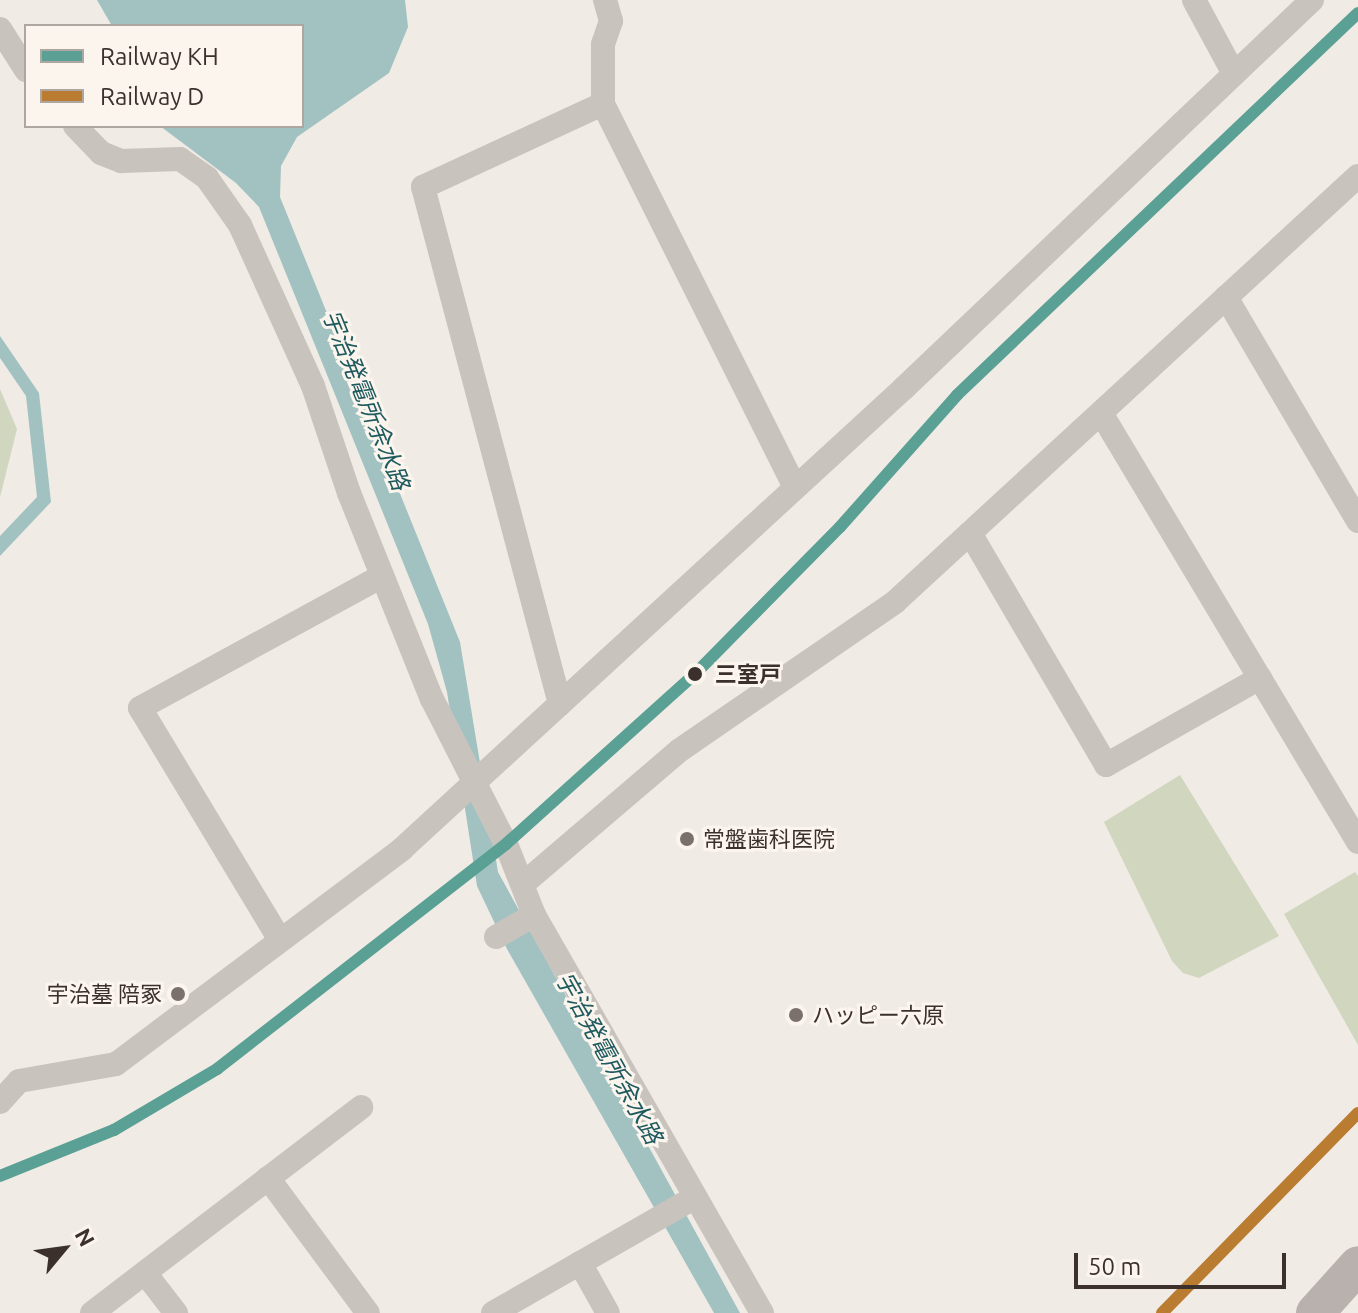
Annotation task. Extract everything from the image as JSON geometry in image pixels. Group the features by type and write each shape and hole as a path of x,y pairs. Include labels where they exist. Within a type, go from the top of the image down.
{"main road":[{"path":"1315,1313 1358,1265"}],"street":[{"path":"605,0 611,21 603,44 603,104 795,488"},
{"path":"1194,0 1234,74"},
{"path":"1,1098 19,1081 116,1064 402,849 795,488 1312,0"},
{"path":"0,29 14,65"},
{"path":"560,704 423,187 603,104"},
{"path":"77,128 101,153 121,161 180,159 207,178 240,225 313,386 382,576 432,699 523,884 531,916 690,1200 762,1313"},
{"path":"523,884 680,750 895,602 1356,181"},
{"path":"1226,297 1358,521"},
{"path":"1101,413 1358,842"},
{"path":"970,533 1106,765 1260,678"},
{"path":"280,940 140,708 382,576"},
{"path":"497,936 531,916"},
{"path":"92,1313 361,1107"},
{"path":"268,1178 368,1313"},
{"path":"493,1313 690,1200"},
{"path":"580,1263 608,1313"},
{"path":"145,1273 176,1313"}],"green space":[{"path":"0,389 17,429 0,497"},
{"path":"1180,775 1279,936 1199,978 1183,973 1172,961 1104,822"},
{"path":"1355,872 1358,876 1358,1045 1284,914"}],"water":[{"path":"97,0 405,0 408,27 389,73 297,137 281,166 280,197 460,642 498,872 740,1313 714,1313 507,949 477,886 447,692 428,624 259,207 236,183 163,128 304,128 304,24 111,24"},
{"path":"0,336 39,393 51,502 0,556 0,536 37,497 26,396 0,358"}],"rail line":[{"name":"KH","path":"0,1176 114,1130 217,1069 506,844 694,675 840,527 957,395 1358,13"},
{"name":"D","path":"1162,1313 1358,1113"}],"place":[{"name":"三室戸","path":"695,674"},
{"name":"常盤歯科医院","path":"687,839"},
{"name":"宇治墓 陪冢","path":"178,994"},
{"name":"ハッピー六原","path":"796,1015"}],"water label":[{"name":"宇治発電所余水路","path":"366,400"},
{"name":"宇治発電所余水路","path":"609,1058"}]}
